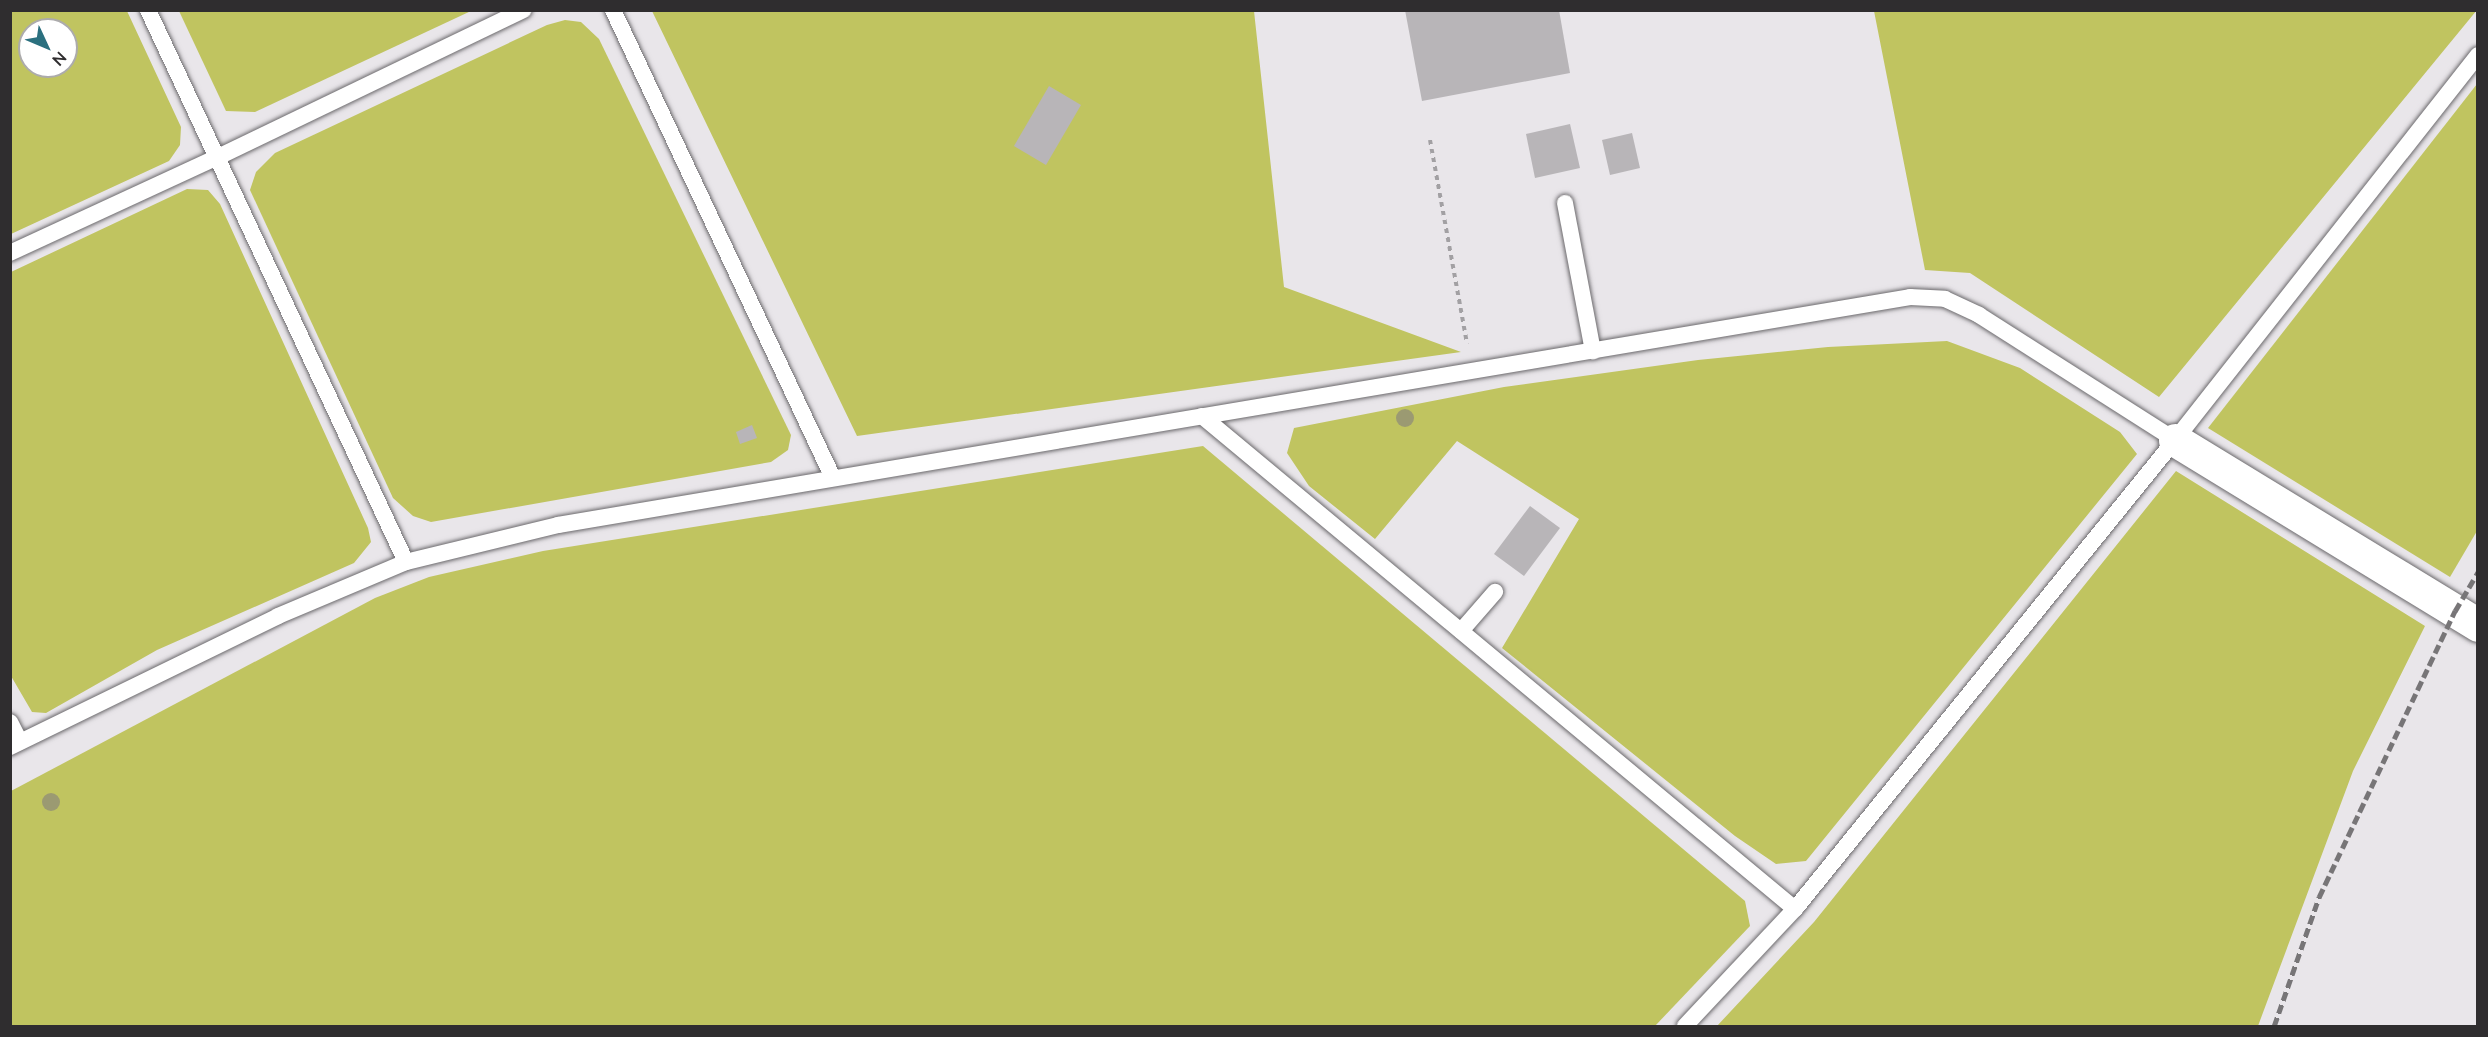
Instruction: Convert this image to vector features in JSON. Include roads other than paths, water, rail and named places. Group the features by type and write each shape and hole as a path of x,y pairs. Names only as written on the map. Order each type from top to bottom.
{"street":[{"path":"2175,440 2478,625"}],"lane":[{"path":"148,10 406,562"},
{"path":"10,253 218,158 523,10"},
{"path":"613,10 833,478"},
{"path":"1685,1026 1795,909 2175,440 2478,55"},
{"path":"1565,203 1593,351"},
{"path":"10,723 16,745 278,616 406,562 558,525 1910,297 1946,299 1979,315 2175,440"},
{"path":"1202,416 1795,909"},
{"path":"1461,631 1495,592"}],"railway":[{"path":"2274,1026 2319,897 2455,611 2478,572"}]}
